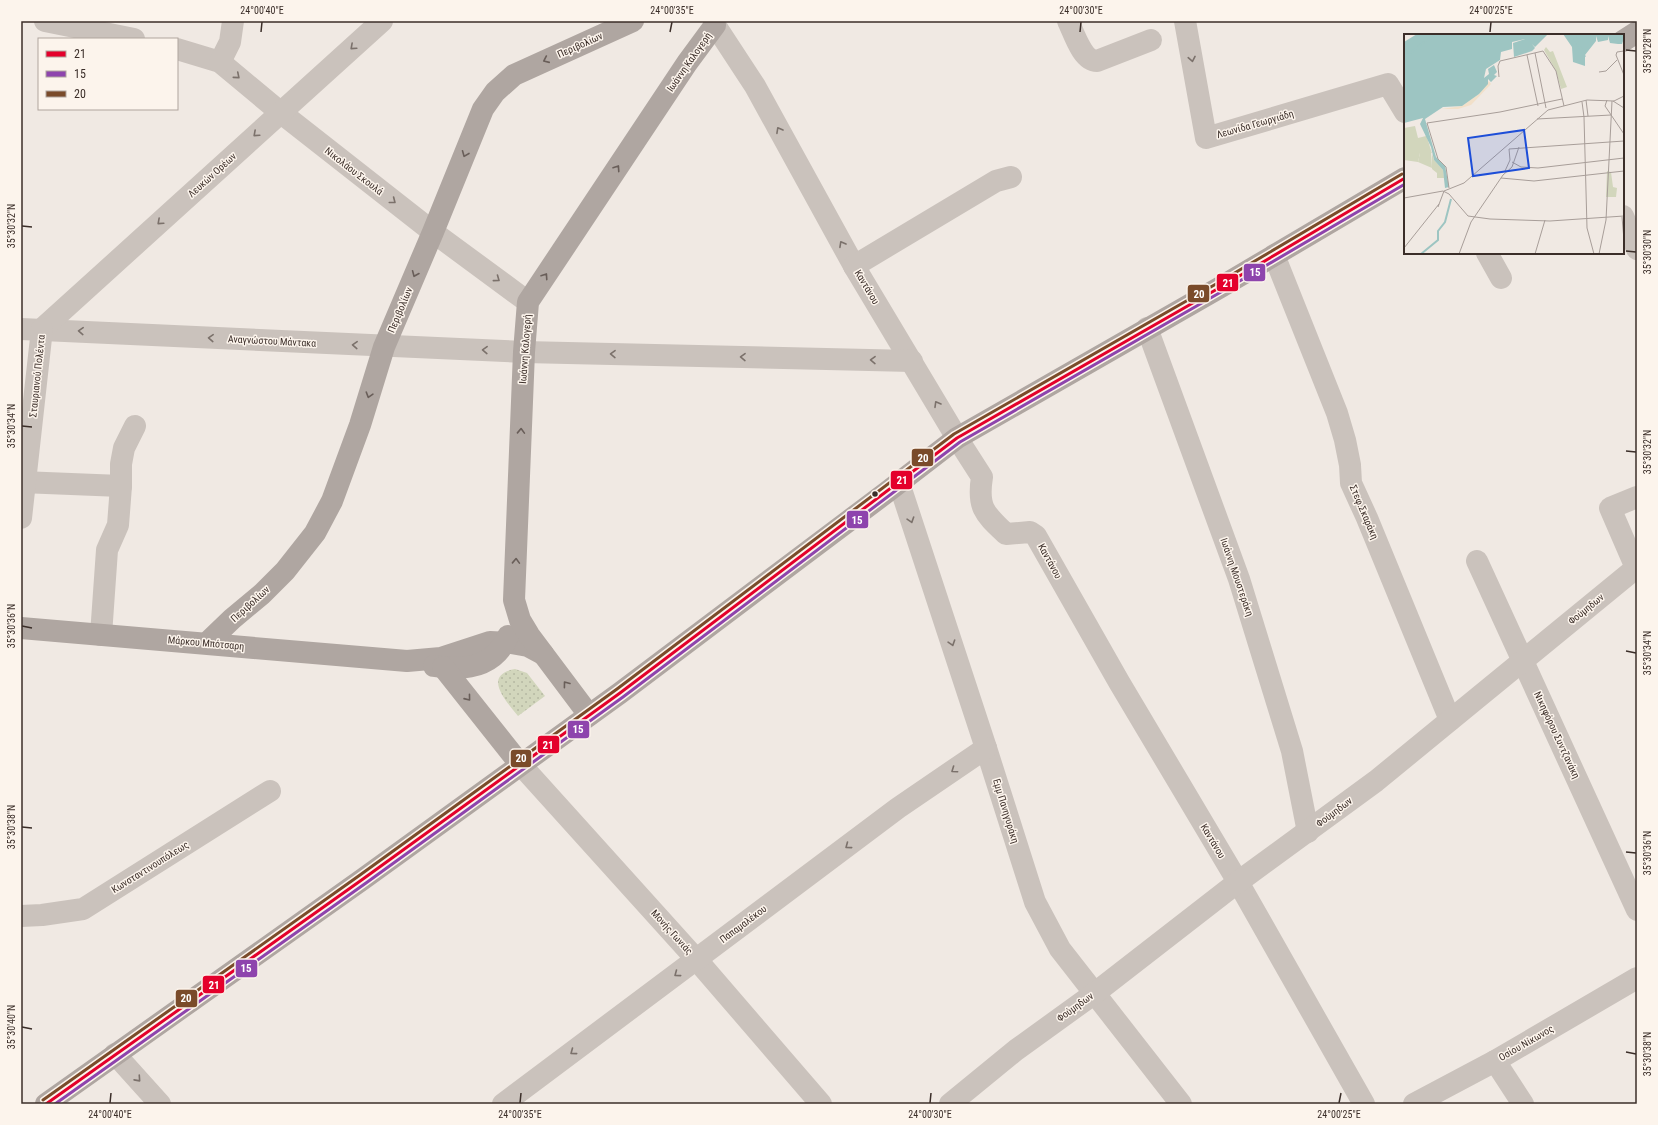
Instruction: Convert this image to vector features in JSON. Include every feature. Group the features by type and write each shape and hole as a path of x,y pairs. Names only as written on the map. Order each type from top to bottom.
{"main road":[{"name":"Περιβολίων","path":"207,643 285,571 315,533 332,501 346,464 384,346 433,232 483,109 495,92 514,75 633,21"},
{"name":"Ιωάννη Καλογερή","path":"589,715 529,635 520,620 514,600 524,352 528,302 714,23"},
{"path":"1624,40 1637,32"},
{"path":"46,1104 363,879 589,715 957,438 1404,179"},
{"name":"Μάρκου Μπότσαρη","path":"391,659 443,667 462,668 480,664 491,657 504,643 512,627 514,600"},
{"name":"Μάρκου Μπότσαρη","path":"21,628 424,661 457,654 472,647"},
{"name":"Ιωάννη Καλογερή","path":"472,647 490,642 504,643 528,646 543,654"},
{"path":"443,667 520,764"}],"street":[{"path":"45,21 129,38"},
{"path":"220,62 230,42 233,21"},
{"name":"Λευκών Ορέων","path":"42,329 382,21"},
{"path":"1068,21 1084,54 1093,61 1097,61 1151,40"},
{"name":"Λεωνίδα Γεωργιάδη","path":"1185,21 1206,138 1388,84 1404,110"},
{"name":"Καντάνου","path":"714,23 755,86 854,266 982,477 979,493 987,516 1006,534 1030,532 1036,536 1119,682 1238,882 1364,1104"},
{"name":"Νικολάου Σκουλά","path":"178,49 220,62 280,112 433,232 528,302"},
{"path":"854,266 996,181 1011,177"},
{"path":"1624,218 1637,249"},
{"path":"1488,254 1501,278"},
{"name":"Στεφ.Σκαράκη","path":"1274,255 1337,413 1345,440 1350,465 1351,483 1450,720"},
{"name":"Ιωάννη Μουστεράκη","path":"1147,328 1239,579 1292,751 1308,832"},
{"name":"Αναγνώστου Μάντακα","path":"21,329 524,352 912,361"},
{"name":"Σταυριανού Πολέντα","path":"21,518 23,482 42,329"},
{"path":"101,635 107,550 118,525 121,464 124,448 135,426"},
{"path":"23,482 121,486"},
{"name":"Εμμ Πανηγυράκη","path":"899,483 1035,902 1060,949 1181,1104"},
{"name":"Φούμηδων","path":"950,1104 1016,1050 1095,993 1238,882 1376,781 1636,568 1610,508 1637,497"},
{"name":"Νικηφόρου Συντζανάκη","path":"1477,561 1637,910"},
{"name":"Παπαμαλέκου","path":"503,1104 898,808 986,748"},
{"name":"Μονής Γωνιάς","path":"520,764 696,959 821,1104"},
{"name":"Κωνσταντινουπόλεως","path":"21,916 42,915 83,909 270,791"},
{"name":"Οσίου Νίκωνος","path":"1414,1104 1495,1061 1637,978"},
{"path":"116,1054 160,1104"},
{"path":"1495,1061 1523,1104"}],"green space":[{"path":"515,669 527,673 545,696 518,716 503,697 498,683 500,677 505,672"}],"transit line":[{"name":"20","path":"43,1100 360,875 617,689 954,434 1216,284 1402,174"},
{"name":"21","path":"46,1104 363,879 620,693 957,438 1219,288 1404,179"},
{"name":"15","path":"55,1104 366,883 623,697 960,442 1404,185"}]}
